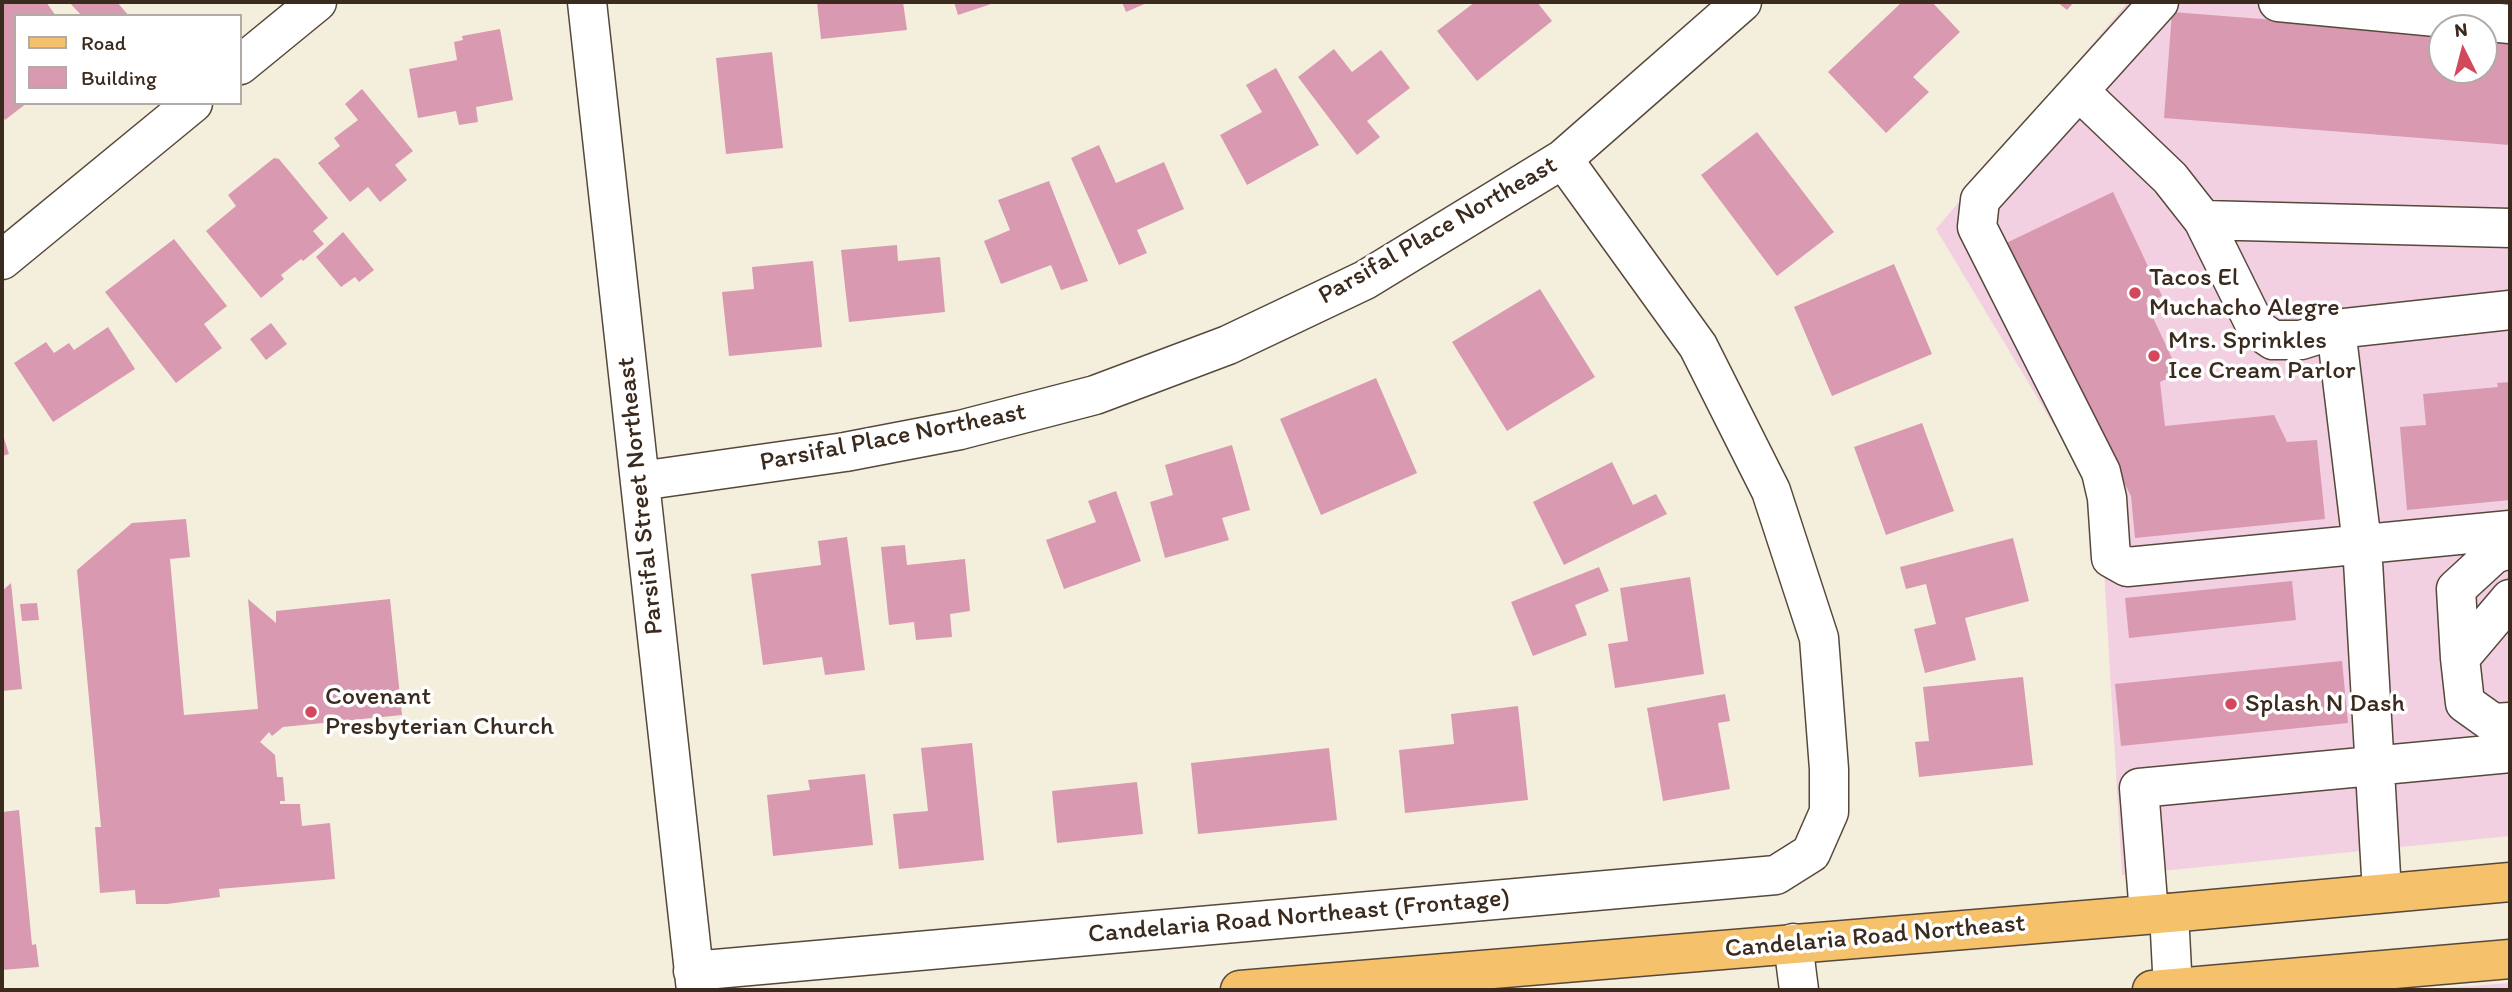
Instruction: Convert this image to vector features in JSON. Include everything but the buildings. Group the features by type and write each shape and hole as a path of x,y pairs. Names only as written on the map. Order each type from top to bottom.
{"main road":[{"name":"Candelaria Road Northeast","path":"1240,990 2159,914 2510,881"},
{"path":"2166,990 2329,983 2510,959"}],"street":[{"path":"242,63 317,2"},
{"name":"Parsifal Street Northeast","path":"587,2 695,981"},
{"name":"Parsifal Place Northeast","path":"640,481 858,450 960,430 1095,394 1228,345 1365,280 1563,159 1742,2"},
{"path":"2159,2 1980,200 1977,227 2101,472 2107,498 2112,558 2127,567 2510,530"},
{"path":"2278,2 2510,24"},
{"path":"2078,91 2170,178 2203,220 2257,329 2273,340 2301,340 2336,330 2510,310"},
{"path":"2,260 191,105"},
{"name":"Candelaria Road Northeast (Frontage)","path":"695,981 1776,875 1811,853 1829,811 1829,769 1819,638 1771,491 1698,346 1563,159"},
{"path":"2203,220 2510,228"},
{"path":"2336,330 2362,544 2382,893"},
{"path":"2510,549 2494,554 2456,589 2465,703 2493,723 2510,722"},
{"path":"2460,658 2510,599"},
{"path":"2166,990 2159,914 2139,788 2510,753"},
{"path":"1793,943 1799,990"}],"shaded area":[{"path":"2128,2 2510,2 2510,836 2122,875 2100,502 1936,229"},
{"path":"2510,983 2510,990 2416,990"}],"place":[{"name":"Tacos El Muchacho Alegre","path":"2135,293"},
{"name":"Mrs. Sprinkles Ice Cream Parlor","path":"2154,356"},
{"name":"Splash N Dash","path":"2231,704"},
{"name":"Covenant Presbyterian Church","path":"311,712"}]}
